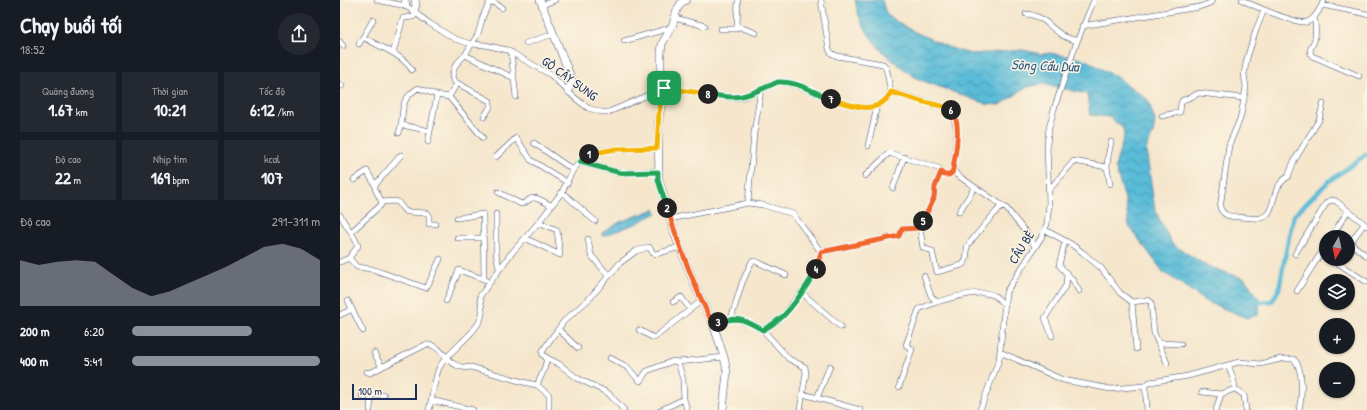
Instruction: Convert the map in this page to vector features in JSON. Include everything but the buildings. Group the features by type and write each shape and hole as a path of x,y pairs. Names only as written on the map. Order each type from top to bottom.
{"street":[{"name":"GÒ CÂY SUNG","path":"377,0 405,3 429,23 449,36 471,44 501,48 511,52 551,75 574,98 588,108 601,112 609,112 664,88"},
{"path":"392,53 403,18 413,17 416,5 415,0"},
{"path":"555,0 541,2 572,80 568,91"},
{"path":"686,0 681,3 662,44 661,73 664,88 659,112 657,148 658,180 680,247 701,301 713,324 724,357 727,372 722,410"},
{"path":"737,26 738,0"},
{"path":"664,88 733,98 744,97 778,82 783,82 802,87 850,105 866,108 876,106 885,101 891,92 887,68 883,64 836,56 829,50 821,0"},
{"path":"1026,14 1032,14 1039,17 1064,37 1076,43 1094,0"},
{"path":"1082,26 1198,7 1210,3 1212,0"},
{"path":"1242,0 1264,10 1302,22 1309,21 1314,18 1323,2 1367,14"},
{"path":"484,117 490,107 490,101 457,83 453,80 452,76 459,61 465,55 478,34 483,16 489,3 493,2 502,8"},
{"path":"1264,10 1247,58 1244,74 1246,87 1240,119 1228,151 1220,208 1224,214 1229,216 1260,218 1266,216 1270,212 1275,191 1282,180 1288,177 1294,161 1319,120 1323,104"},
{"path":"675,18 705,26"},
{"path":"1314,18 1316,26 1315,39 1310,48 1312,56 1359,76"},
{"path":"359,44 373,20"},
{"path":"721,29 736,28 737,26 756,33"},
{"path":"624,41 670,28"},
{"path":"526,43 554,34"},
{"path":"363,37 392,53 408,64 412,70"},
{"name":"CẦU BÈ","path":"980,410 998,367 1004,304 1008,288 1045,230 1049,213 1048,135 1054,109 1076,43"},
{"path":"511,52 516,97"},
{"path":"465,55 514,78"},
{"path":"449,96 457,83"},
{"path":"399,133 402,125 402,109 406,99 411,92 418,88 437,95 449,96 483,138"},
{"path":"748,203 754,133 761,90"},
{"path":"865,176 889,154 904,157 938,168 944,175 949,175 952,173 958,135 953,113 948,108 891,92"},
{"path":"1162,116 1180,112 1181,103 1183,100 1199,93 1243,98"},
{"path":"428,142 437,95"},
{"path":"868,146 876,113 876,106"},
{"path":"402,125 430,131"},
{"path":"496,157 516,138 531,160 568,183"},
{"path":"1110,184 1107,167 1111,142"},
{"path":"534,143 573,170"},
{"path":"429,410 440,368 480,320 482,314 480,296 499,268 539,222 562,192 568,183 573,170 585,156 600,151 616,149 657,148"},
{"path":"375,185 401,155"},
{"path":"893,188 904,157"},
{"path":"1049,190 1074,161 1107,167"},
{"path":"580,162 621,173 658,172"},
{"path":"953,169 957,175 974,188 1011,212 1035,247"},
{"path":"354,180 367,172 375,185 375,189 382,202"},
{"path":"941,172 935,187 934,198 920,228 923,248 932,252 937,272 962,265 965,262 967,258 967,247 1002,205"},
{"path":"959,212 974,188"},
{"path":"498,192 521,204 526,203 534,197 551,206"},
{"path":"562,192 595,221"},
{"path":"1295,254 1327,202 1332,200 1336,201 1366,225 1355,237"},
{"path":"382,202 396,201 407,212 427,213 429,215 429,224 435,224"},
{"path":"351,232 381,205 382,202"},
{"path":"670,219 748,203 770,207 793,214 821,252"},
{"path":"1336,230 1348,211"},
{"path":"457,218 483,214 484,279"},
{"path":"496,214 496,253 499,268"},
{"path":"340,215 358,246 349,258 340,262"},
{"path":"525,238 560,255 557,230 539,222"},
{"path":"821,252 899,236 902,229 920,228"},
{"path":"1045,230 1065,240 1082,252 1101,268 1120,293 1132,302 1148,300 1151,302 1154,333 1167,363"},
{"path":"457,238 483,238"},
{"path":"588,239 591,255 609,276"},
{"path":"1065,240 1059,265 1072,279 1078,291"},
{"path":"624,410 608,393 578,378 559,364 547,358 543,355 543,351 564,321 590,299 620,263 636,250 649,247 653,253 656,254 680,247"},
{"path":"1355,248 1367,256"},
{"path":"763,330 781,318 801,292 816,270 821,252"},
{"path":"1297,291 1319,256"},
{"path":"349,258 357,267 372,269 426,288 440,259"},
{"path":"731,318 742,283 752,261 786,275"},
{"path":"1343,266 1367,282"},
{"path":"446,301 459,270 490,281"},
{"path":"1052,336 1045,318 1066,285 1067,274"},
{"path":"924,276 931,296 937,302"},
{"path":"801,292 841,327"},
{"path":"899,387 912,349 906,345 919,309 954,297 981,293 995,296 1004,304"},
{"path":"673,302 681,297 690,310"},
{"path":"640,330 654,338 701,301"},
{"path":"348,302 363,331"},
{"path":"1132,302 1136,349"},
{"path":"340,315 352,309"},
{"path":"713,324 731,318 745,321 763,330 789,359 806,368 800,410"},
{"path":"558,328 578,348"},
{"path":"1158,343 1181,344"},
{"path":"368,372 370,374 425,345 431,344 436,346 451,363 462,368 471,366 537,385 549,395 550,410"},
{"path":"1000,352 1062,380 1111,389 1144,386 1150,382 1182,378 1239,362 1255,364 1281,359 1294,359 1298,366 1302,388 1302,397 1299,410"},
{"path":"374,353 382,367"},
{"path":"610,358 627,368 640,381 647,371 673,360 678,362 724,357"},
{"path":"537,385 544,370 547,358"},
{"path":"678,362 687,410"},
{"path":"1228,365 1234,381 1235,389 1244,395 1246,410"},
{"path":"817,398 830,366"},
{"path":"1144,386 1147,410"},
{"path":"1202,392 1221,394 1235,389"},
{"path":"803,394 860,410"},
{"path":"1216,410 1221,394"},
{"path":"370,410 371,395"},
{"path":"362,396 384,395"},
{"path":"660,410 684,399"},
{"path":"431,400 473,410"}],"water":[{"name":"Sông Cầu Dứa","path":"855,0 882,0 885,11 889,17 915,32 950,48 971,54 1023,50 1042,54 1051,53 1086,60 1118,78 1148,100 1155,121 1153,134 1146,149 1155,210 1172,244 1207,266 1245,279 1260,300 1258,315 1247,318 1205,301 1164,273 1129,226 1125,199 1115,167 1124,135 1123,128 1109,117 1090,115 1087,94 1044,84 1027,87 1000,105 986,104 918,79 886,55 870,36 858,13"},
{"path":"655,209 657,213 633,225 603,236 602,233 620,222"}],"waterway":[{"path":"1255,303 1272,301 1279,289 1294,215 1328,182 1367,154"}],"route":[{"path":"778,82 783,82 802,87 850,105 866,108 872,108 885,101 891,92 930,104 942,106 948,108 953,113 958,135 952,173 949,175 944,175 941,172 935,187 934,198 920,228 902,229 899,236 821,252 816,270 807,285 786,313 771,326 763,330 745,321 734,318 713,324 701,301 675,236 658,180 658,172 621,173 580,162 585,156 600,151 657,148 659,112 664,88 733,98 744,97 778,82"}]}
